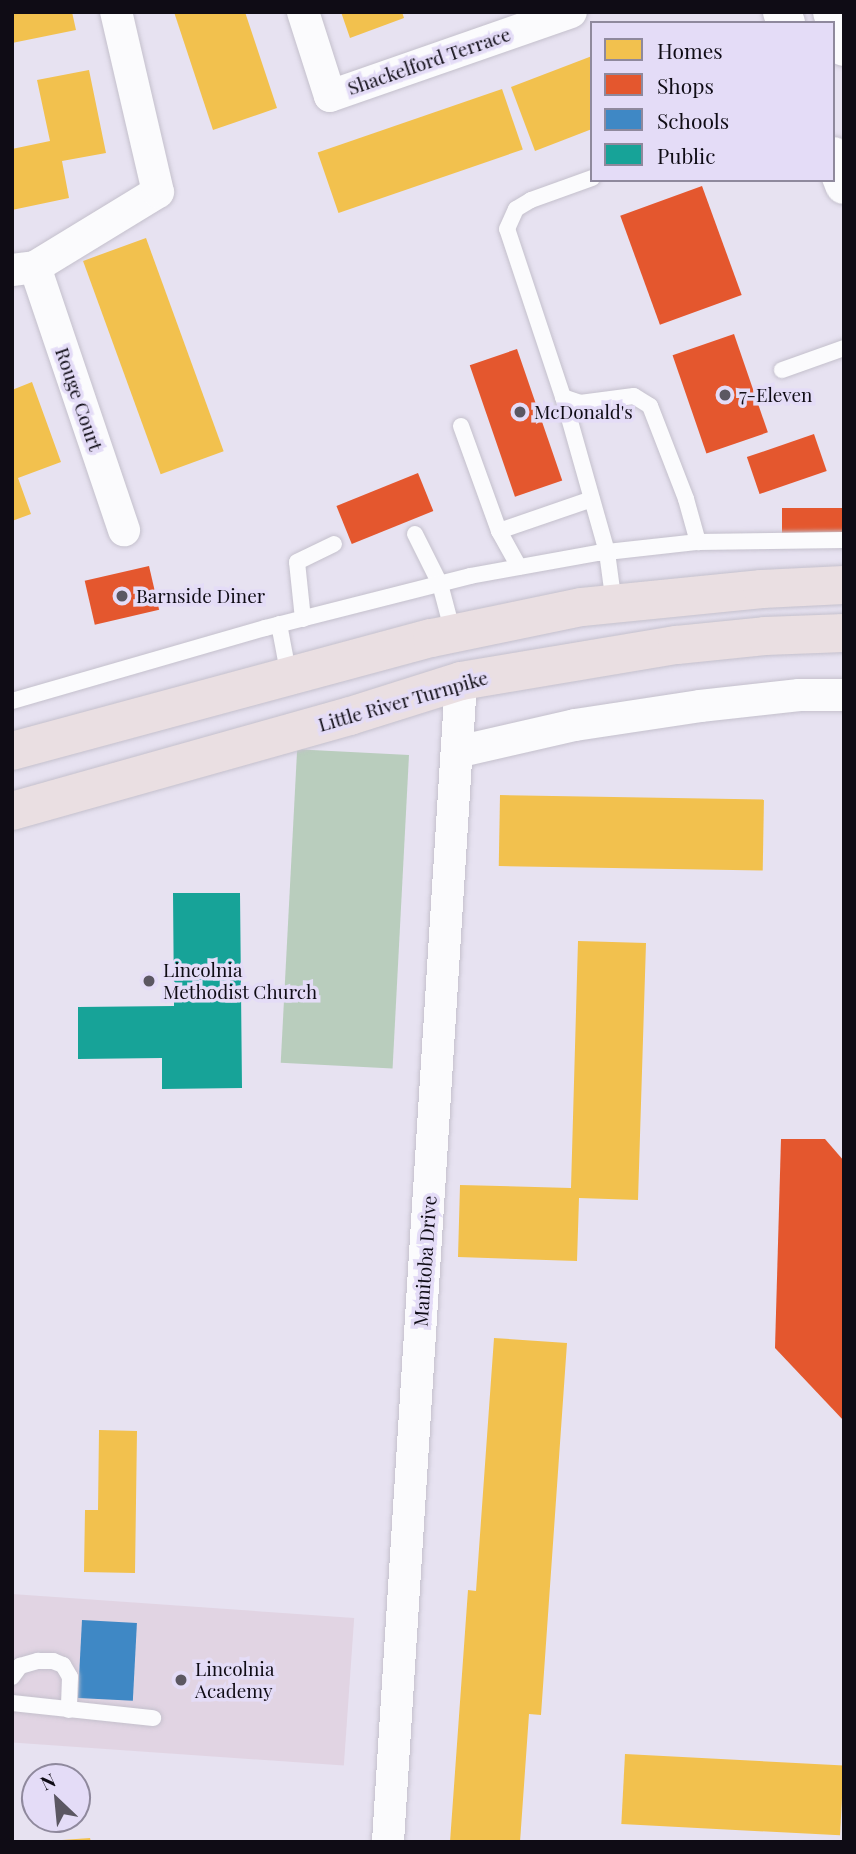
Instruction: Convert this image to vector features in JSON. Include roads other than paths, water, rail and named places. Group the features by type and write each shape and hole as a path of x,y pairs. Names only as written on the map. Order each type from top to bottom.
{"main road":[{"path":"832,12 844,47"},
{"path":"835,161 844,185"},
{"path":"12,751 453,633 614,604 762,589 844,585"},
{"name":"Little River Turnpike","path":"12,811 350,716 461,681 677,645 765,636 844,634"}],"street":[{"path":"24,269 158,192 116,12"},
{"name":"Shackelford Terrace","path":"303,12 330,96 571,12"},
{"name":"Rouge Court","path":"24,269 124,530"},
{"name":"Manitoba Drive","path":"388,1842 461,681"},
{"path":"457,751 575,725 700,706 799,695 844,695"}],"lane":[{"path":"590,179 531,200 516,209 507,229 563,397 607,552 614,604"},
{"path":"782,370 844,348"},
{"path":"563,397 580,403 634,396 650,406 686,499 698,542"},
{"path":"461,426 499,531 519,567"},
{"path":"499,531 592,499"},
{"path":"415,534 440,584 453,633"},
{"path":"12,701 279,624 519,567 607,552 698,542 844,540"},
{"path":"303,619 297,562 334,544"},
{"path":"279,624 289,677"},
{"path":"12,1677 20,1666 38,1661 53,1661 63,1665 70,1677 69,1710"},
{"path":"12,1703 153,1718"}],"place":[{"name":"7-Eleven","path":"725,395"},
{"name":"McDonald's","path":"520,412"},
{"name":"Barnside Diner","path":"122,596"},
{"name":"Lincolnia Methodist Church","path":"149,981"},
{"name":"Lincolnia Academy","path":"181,1680"}]}
